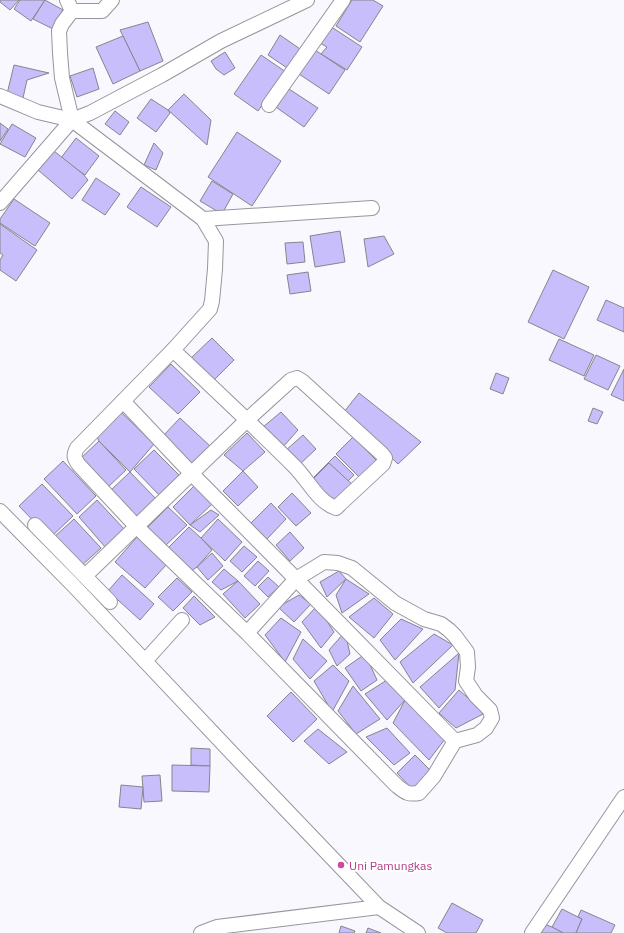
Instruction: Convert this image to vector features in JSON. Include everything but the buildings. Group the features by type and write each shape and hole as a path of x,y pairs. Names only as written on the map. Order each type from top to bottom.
{"street":[{"path":"72,120 62,78 59,31 70,6 102,11 112,0"},
{"path":"0,203 72,120 90,113 162,75 221,41 307,0"},
{"path":"269,105 343,0"},
{"path":"0,96 38,112 72,120 203,219 216,241 215,269 210,309 174,350 77,448 74,458 79,465 136,526 247,633 396,785 406,792 411,794 419,793 434,776 455,741 477,735 486,728 492,718 490,710 476,696 466,681 468,668 467,652 455,636 441,624 424,619 396,603 352,568 338,563 324,562 296,578 247,633"},
{"path":"203,219 372,208"},
{"path":"85,576 191,473 247,420 287,382 291,380 297,378 302,381 337,412 382,454 385,458 383,464 336,508 331,506 321,499 296,468 247,420 174,350"},
{"path":"123,401 191,473 455,741"},
{"path":"0,511 74,586 378,907 418,933"},
{"path":"35,525 110,602"},
{"path":"145,661 182,620"},
{"path":"532,933 624,797"},
{"path":"201,933 217,928 378,907"}],"place":[{"name":"Uni Pamungkas","path":"341,865"}]}
